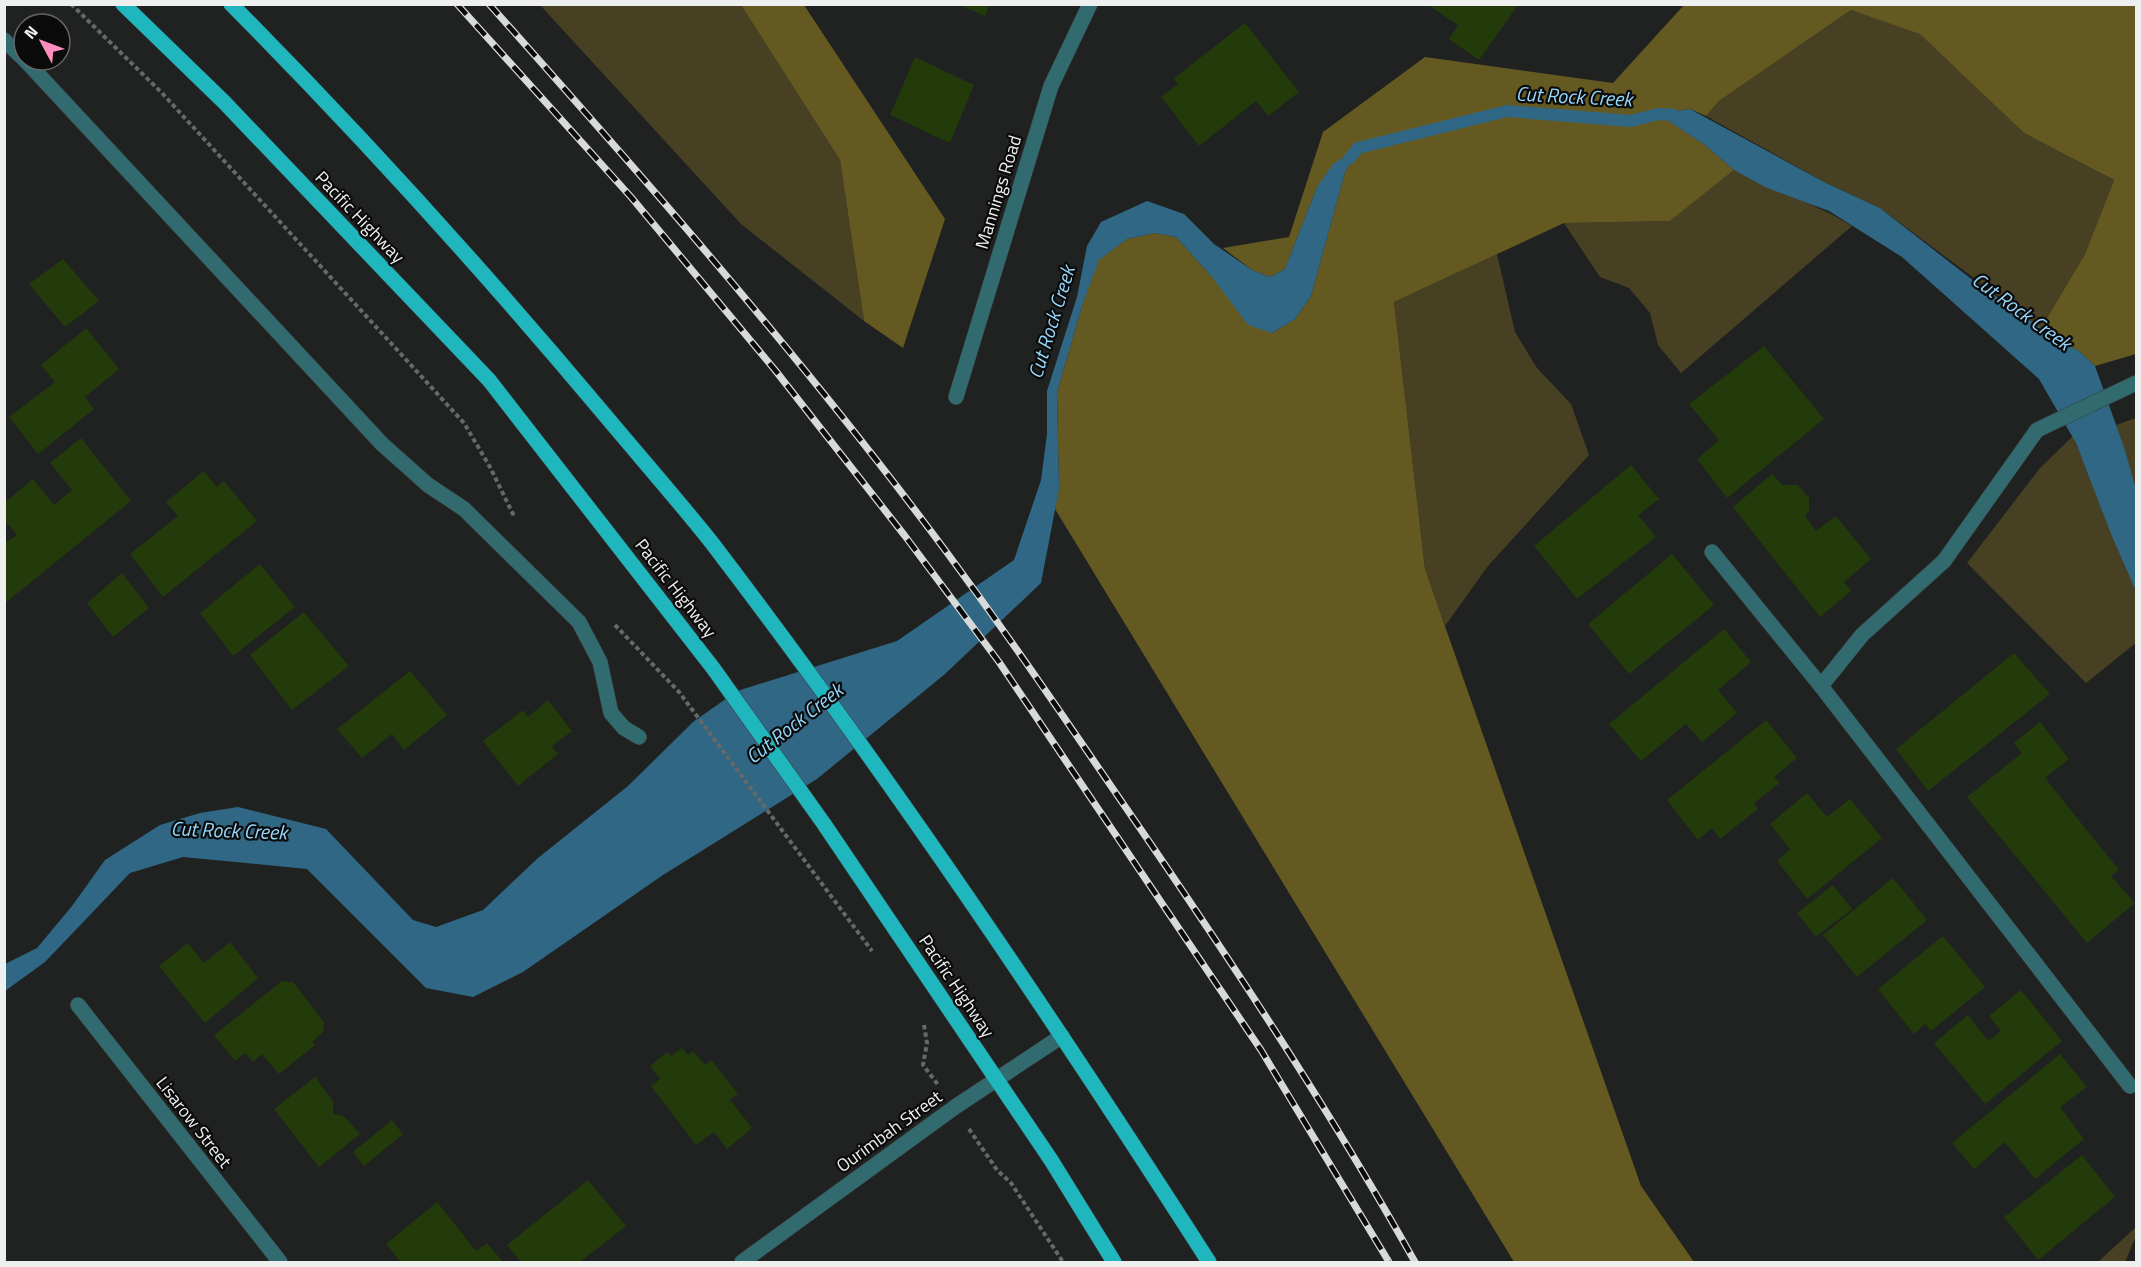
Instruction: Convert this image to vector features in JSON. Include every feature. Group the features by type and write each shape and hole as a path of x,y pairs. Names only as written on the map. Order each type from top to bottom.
{"main road":[{"name":"Pacific Highway","path":"123,4 224,102 489,380 713,668 824,824 1051,1160 1114,1263"},
{"path":"231,4 316,90 492,282 709,540 886,781 1062,1036 1209,1263"}],"street":[{"name":"Mannings Road","path":"956,397 1051,86 1090,4"},
{"path":"35,72 382,444 428,485 464,509 579,622 600,662 611,713 624,728 639,737"},
{"path":"1821,686 1862,635 1944,561 2037,430 2130,385"},
{"path":"1712,552 1821,686 2130,1086"},
{"name":"Lisarow Street","path":"78,1005 280,1263"},
{"name":"Ourimbah Street","path":"742,1263 955,1107 1062,1036"}],"path":[{"path":"71,4 162,93 464,423 490,467 516,520"},
{"path":"608,618 679,692 791,846 879,959"},
{"path":"923,1016 927,1043 923,1065"},
{"path":"984,1152 997,1170 1011,1183 1063,1263"}],"shaded area":[{"path":"540,5 741,5 840,160 864,321 741,224"},
{"path":"741,5 804,5 945,219 903,348 864,321 840,160"},
{"path":"1684,5 2136,5 2136,354 2095,366 2080,352 2041,328 2085,254 2114,180 2024,133 1920,34 1851,10 1719,101 1706,116 1690,109 1659,114 1705,145 1734,170 1670,221 1564,223 1394,302 1425,569 1641,1186 1694,1262 1514,1262 1055,509 1059,488 1057,392 1098,260 1127,239 1155,233 1176,237 1212,277 1272,333 1295,319 1311,296 1345,172 1357,149 1317,187 1285,269 1270,277 1252,270 1223,248 1289,237 1323,132 1425,57 1613,83"},
{"path":"1851,10 1920,33 2024,133 2114,180 2085,254 2041,328 1880,208 1826,183 1706,116 1719,101"},
{"path":"1734,170 1823,210 1852,226 1681,373 1658,345 1650,313 1629,288 1600,277 1564,223 1670,221"},
{"path":"1497,254 1515,332 1537,368 1571,404 1589,455 1488,566 1445,626 1425,569 1394,302"},
{"path":"2136,418 2136,493 2116,425"},
{"path":"2073,436 2136,591 2136,643 2086,683 1967,563 2040,468"},
{"path":"2136,1227 2136,1236 2125,1262 2098,1262"}],"water":[{"path":"1690,109 1826,183 1880,208 1970,278 2041,328 2080,352 2095,366 2125,450 2136,490 2136,591 2076,443 2039,379 1902,257 1829,211 1765,187 1734,170 1705,145 1658,114"},
{"path":"1358,148 1345,172 1311,296 1295,319 1272,333 1248,325 1212,277 1176,237 1155,233 1127,239 1099,260 1083,303 1057,392 1059,489 1041,583 945,674 817,779 663,875 523,972 473,997 426,988 307,869 183,857 130,873 45,962 5,991 5,964 37,948 72,906 105,860 160,825 200,813 238,807 326,829 413,920 436,927 483,910 538,858 628,786 693,722 737,691 897,641 1014,560 1041,480 1047,434 1047,391 1077,297 1087,246 1101,222 1147,201 1184,214 1214,244 1252,270 1270,277 1285,269 1317,187 1333,164"}],"building":[{"path":"958,4 990,4 985,16"},
{"path":"1428,5 1518,5 1479,60 1449,39 1458,25"},
{"path":"1245,23 1299,92 1268,116 1256,101 1199,146 1161,97 1178,84 1174,78"},
{"path":"915,57 974,85 950,143 890,115"},
{"path":"63,259 99,301 65,327 29,284"},
{"path":"86,328 119,369 85,397 94,409 38,454 9,417 55,382 41,365"},
{"path":"1764,346 1824,419 1727,498 1697,459 1719,440 1689,404"},
{"path":"81,438 131,501 4,604 4,544 17,535 4,519 4,503 33,479 54,505 72,490 50,463"},
{"path":"1631,465 1659,499 1638,515 1656,537 1577,599 1534,546"},
{"path":"204,471 217,487 224,481 257,521 163,597 130,554 178,516 166,502"},
{"path":"1772,474 1782,485 1798,485 1809,498 1809,511 1805,516 1816,531 1836,516 1871,559 1844,582 1851,591 1820,617 1733,507"},
{"path":"1672,554 1714,605 1629,674 1588,624"},
{"path":"260,564 295,607 233,656 200,613"},
{"path":"122,573 149,608 113,637 87,603"},
{"path":"304,612 349,666 292,710 250,655"},
{"path":"1724,629 1751,662 1718,690 1737,713 1702,742 1686,724 1641,761 1609,724"},
{"path":"2014,653 2050,694 1928,791 1896,749"},
{"path":"410,671 447,715 404,750 392,734 362,758 337,729"},
{"path":"548,700 572,731 552,746 558,754 518,786 483,741 523,710 528,717"},
{"path":"1766,720 1797,758 1774,777 1780,783 1754,803 1758,809 1720,839 1712,828 1698,840 1667,800"},
{"path":"2040,722 2069,759 2045,778 2119,870 2111,876 2135,903 2087,943 1967,797 2022,753 2014,743"},
{"path":"1807,793 1827,817 1850,799 1882,838 1807,899 1777,861 1790,849 1770,824"},
{"path":"1893,878 1927,920 1857,977 1823,935"},
{"path":"1833,885 1852,909 1816,937 1797,913"},
{"path":"1943,936 1985,987 1931,1031 1925,1024 1914,1034 1878,989"},
{"path":"230,942 258,978 205,1023 159,966 188,943 204,963"},
{"path":"282,981 293,982 324,1022 323,1032 312,1042 315,1045 279,1074 262,1054 253,1062 245,1053 235,1061 214,1035"},
{"path":"2021,990 2062,1041 1985,1104 1934,1043 1968,1015 1988,1041 2001,1031 1989,1016"},
{"path":"682,1048 688,1055 693,1051 705,1065 711,1060 738,1094 730,1100 752,1128 727,1149 714,1132 696,1145 651,1086 660,1079 650,1066 667,1052 671,1056"},
{"path":"2060,1054 2087,1087 2060,1107 2084,1139 2035,1179 2005,1142 1974,1169 1952,1143"},
{"path":"315,1077 333,1101 333,1114 344,1116 360,1134 319,1167 274,1109"},
{"path":"392,1120 403,1134 364,1166 353,1152"},
{"path":"2082,1155 2115,1197 2038,1260 2004,1217"},
{"path":"588,1180 626,1226 580,1262 521,1262 507,1245"},
{"path":"437,1202 476,1251 487,1243 503,1262 401,1262 386,1244"}],"waterway":[{"name":"Cut Rock Creek","path":"1349,159 1358,148 1507,111 1631,121 1658,114 1674,115"}],"railway":[{"path":"457,4 631,197 775,370 905,536 999,662 1261,1050 1389,1262"},
{"path":"489,4 657,194 766,323 953,561 1064,718 1251,994 1319,1100 1415,1262"}]}
